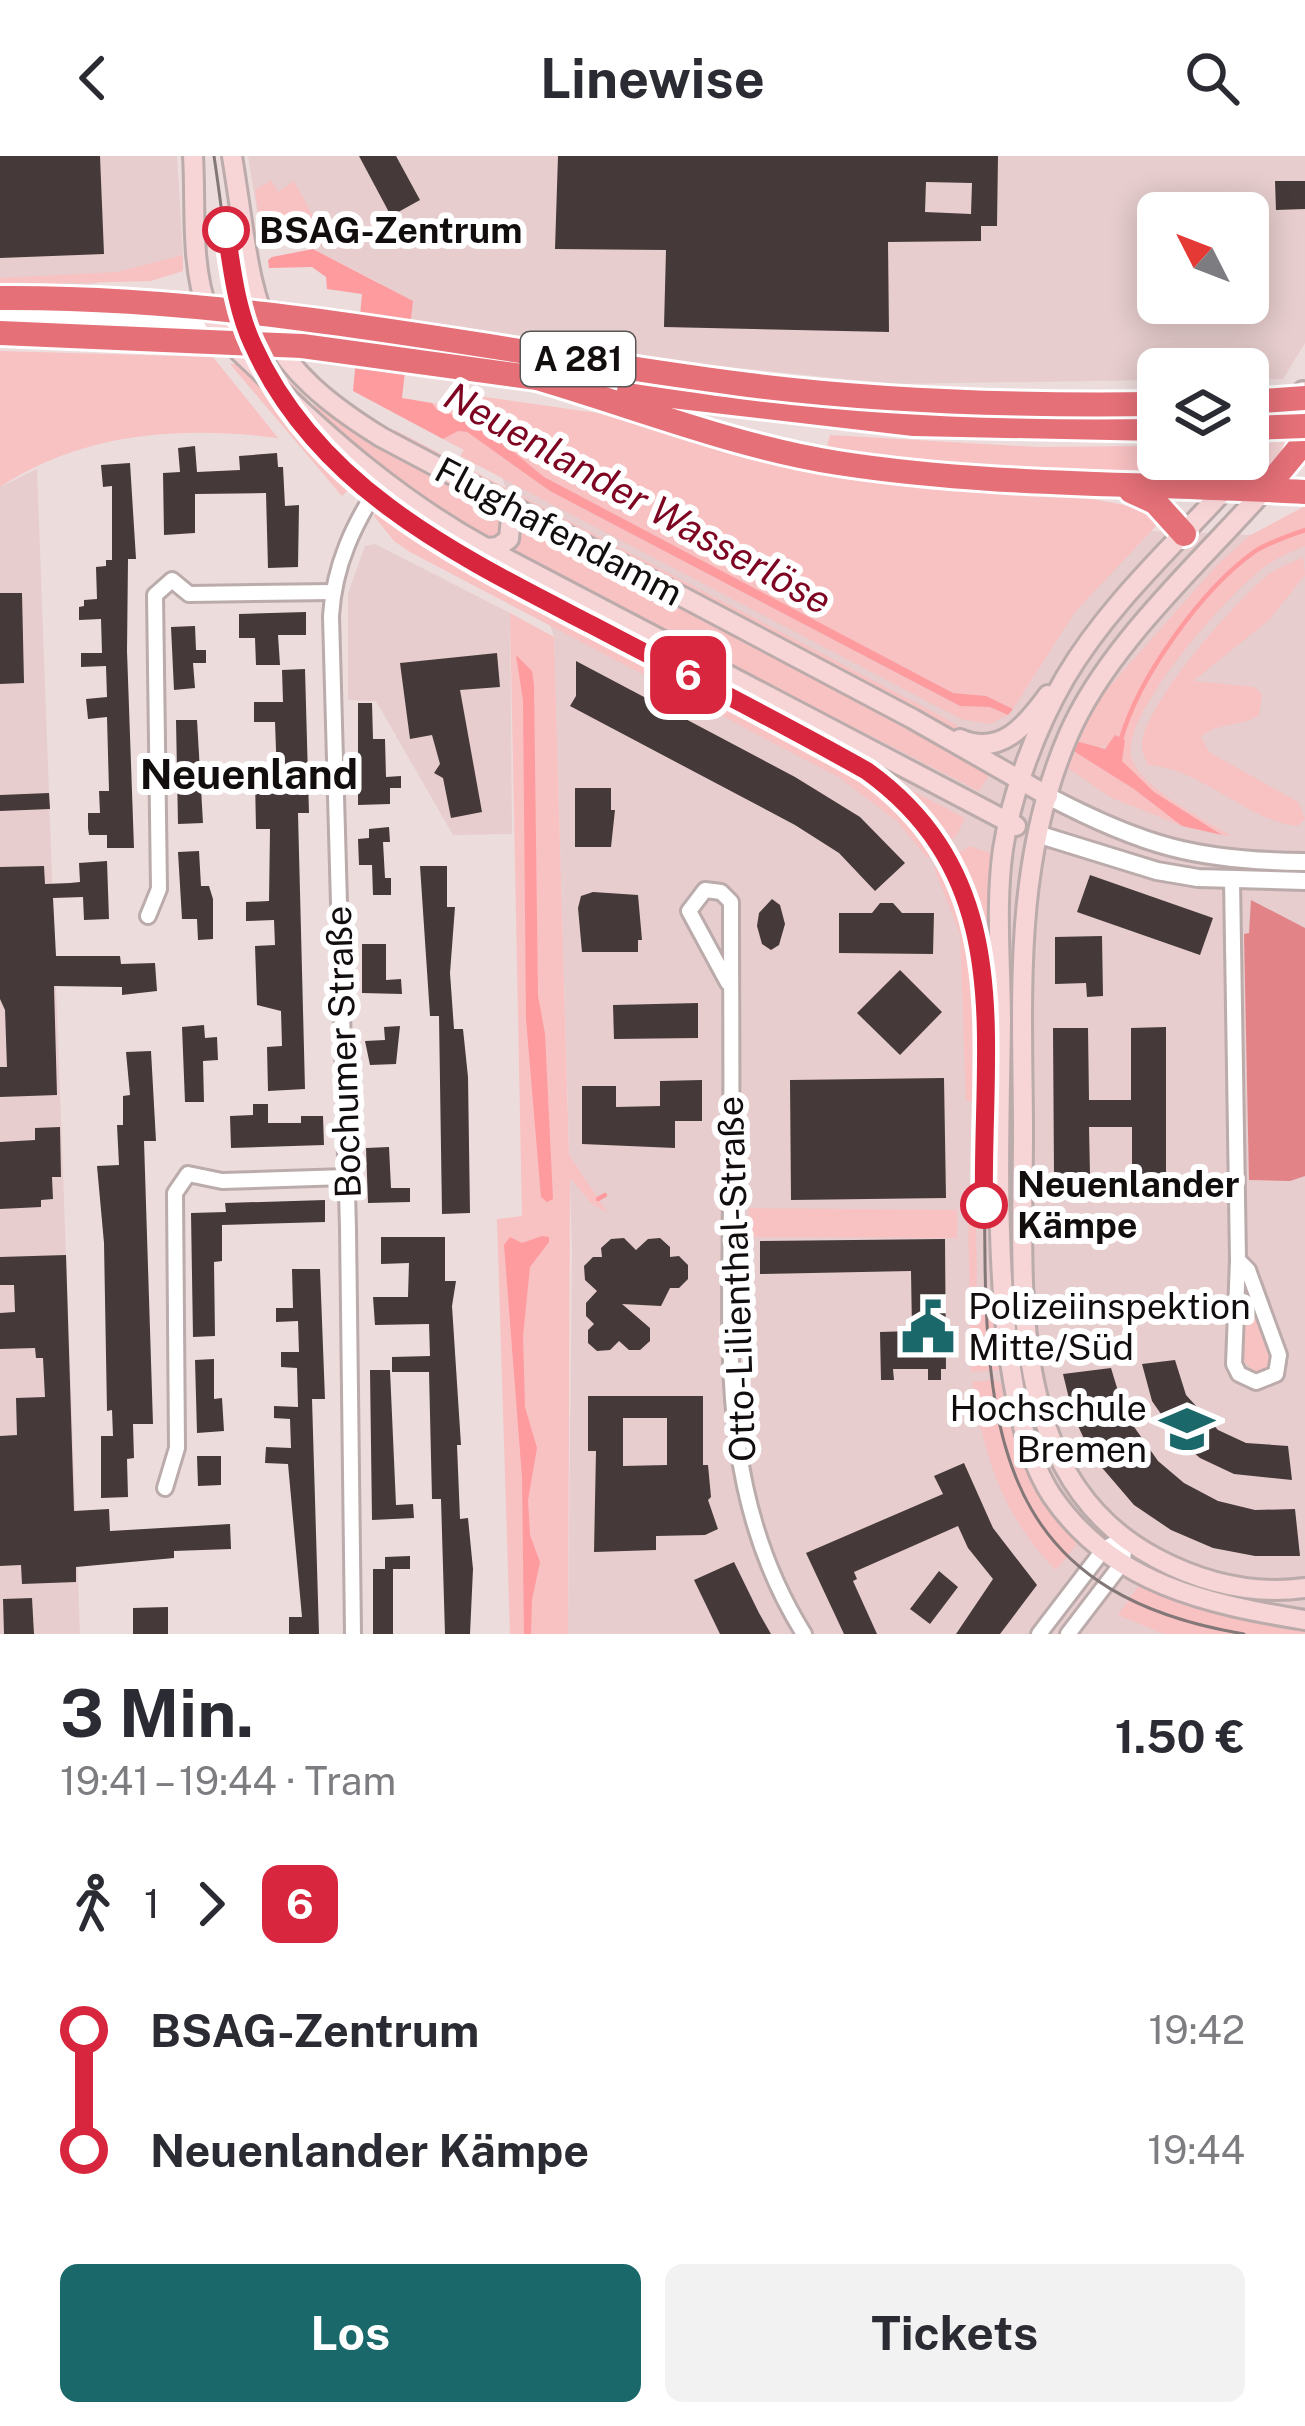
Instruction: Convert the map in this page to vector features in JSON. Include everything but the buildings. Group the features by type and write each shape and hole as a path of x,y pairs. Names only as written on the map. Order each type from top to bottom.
{"highway":[{"name":"A 281","path":"0,298 111,298 228,307 748,385 848,395 999,404 1137,404"},
{"name":"A 281","path":"0,334 302,346 836,417 990,427 1137,429"},
{"path":"537,378 750,442 838,463 1123,488 1305,492"},
{"path":"1269,405 1301,410"},
{"path":"1269,421 1301,410"},
{"path":"1266,488 1305,441"},
{"path":"1123,488 1155,502 1184,534"}],"main road":[{"name":"Flughafendamm","path":"193,156 201,283 217,326 303,413 420,512 1037,834"},
{"name":"Flughafendamm","path":"232,156 251,275 267,329 288,364 322,400 381,437 1048,796"},
{"path":"1305,387 1301,410 1269,456 1266,488 1132,639 1088,696 1068,736 1037,834 1023,906 1022,970 1024,1275 1033,1387 1060,1464 1084,1497 1125,1538 1183,1573 1269,1590 1305,1588"},
{"path":"918,722 974,745 988,745 1021,730 1104,623 1220,491 1301,410"},
{"path":"486,548 498,548 509,539 512,507"},
{"path":"1065,679 1020,782 1002,869 1000,1070 1011,1373 1022,1428 1051,1494 1123,1562 1204,1602 1305,1620"}],"street":[{"path":"0,316 84,316 267,329"},
{"name":"Bochumer Straße","path":"353,1634 332,592 360,514 382,481"},
{"path":"148,916 160,889 155,595 172,580 189,594 332,592"},
{"name":"Flughafendamm","path":"1048,796 1106,827 1174,851 1305,862"},
{"name":"Flughafendamm","path":"1037,834 1157,872 1305,881"},
{"path":"1232,880 1238,1261 1234,1364 1239,1374 1256,1382 1276,1374 1280,1355 1248,1270 1238,1261"},
{"name":"Otto-Lilienthal-Straße","path":"728,983 688,911 705,890 721,892 731,902 734,1445 765,1557 803,1634"},
{"path":"165,1488 177,1448 175,1193 188,1174 222,1181 346,1178"},
{"path":"1039,1634 1104,1549 1125,1538"},
{"path":"1068,1634 1123,1562 1125,1538"}],"shaded area":[{"path":"0,156 177,156 183,255 0,314"},
{"path":"248,156 1305,156 1305,343 1283,379 1269,379 1269,348 1137,348 1137,380 892,384 698,364 396,318 380,283 294,239 263,247"},
{"path":"271,180 278,192 294,181 320,229 263,247 255,190"},
{"path":"313,249 413,301 402,398 432,403 437,410 476,421 544,477 953,693 986,696 1013,709 1008,715 990,707 960,706 550,491 467,432 443,439 353,391 362,294 327,289 326,277 312,267 269,268 272,257"},
{"path":"183,255 183,271 151,281 0,285 0,278 117,272"},
{"path":"0,351 213,357 278,438 205,433 134,437 65,454 0,487"},
{"path":"230,364 242,364 304,442 314,433 357,471 341,484 347,491 342,496"},
{"path":"277,369 312,404 419,467 970,760 989,775 979,791 787,698 451,521 369,461 273,371"},
{"path":"457,393 653,421 1125,505 1147,513 1156,526 1075,612 1013,709 986,696 953,693 544,477 476,421 437,410 432,403 453,406"},
{"path":"481,412 1149,531 1305,537 1305,1634 568,1634 572,1249 554,637"},
{"path":"395,430 968,732 962,734 390,432"},
{"path":"467,432 550,491 959,706 990,707 1008,715 990,724 961,719 460,456 464,450 443,439"},
{"path":"830,435 1037,447 1137,446 1137,476 966,465 827,447"},
{"path":"37,469 80,1634 0,1634 0,487"},
{"path":"386,502 865,757 903,786 965,818 957,835 927,858 898,822 840,778 410,552 374,516"},
{"path":"1305,506 1305,546 1263,568 1204,627 1160,683 1133,736 1131,756 1145,779 1231,836 1222,835 1154,792 1121,761 1125,740 1115,735 1111,744 1099,748 1080,742 1086,713 1218,564 1249,536"},
{"path":"375,544 510,613 512,834 453,835 376,701 348,700 348,593 365,546"},
{"path":"1303,557 1305,575 1269,620 1193,681 1254,687 1262,694 1259,715 1201,737 1209,752 1298,802 1305,819 1298,826 1260,814 1187,775 1148,765 1142,747 1146,729 1173,681 1215,629 1269,574"},
{"path":"510,613 554,637 569,1155 608,1213 592,1204 570,1178 568,1634 510,1634 497,1219 522,1216"},
{"path":"516,655 532,671 534,685 538,996 545,1034 553,1199 547,1202 541,1197 526,1019 523,700"},
{"path":"1115,735 1125,740 1122,761 1154,792 1222,835 1182,826 1072,750 1076,741 1105,749"},
{"path":"1076,752 1182,826 1110,797 1068,768"},
{"path":"970,846 993,854 996,1182 987,1182 986,1101 966,1101 960,934 934,868"},
{"path":"1251,900 1305,928 1305,1176 1290,1181 1249,1180 1244,934 1249,933"},
{"path":"749,1208 957,1210 957,1238 748,1237"},
{"path":"968,1212 976,1212 977,1313 997,1311 1000,1370 971,1372"},
{"path":"510,1237 522,1243 549,1237 549,1242 530,1267 523,1336 525,1407 537,1448 528,1500 530,1535 540,1562 531,1634 524,1634 522,1477 504,1245"},
{"path":"1247,1281 1271,1351 1267,1370 1256,1374 1243,1360 1242,1283"},
{"path":"995,1380 1006,1386 1022,1452 1037,1489 1077,1544 1056,1570 1022,1528 990,1459 972,1382"},
{"path":"1140,1584 1200,1608 1305,1628 1305,1634 1164,1634 1118,1615"}],"waterway":[{"path":"1121,739 1157,663 1213,589 1254,552 1305,530"},
{"path":"598,1199 605,1195"}],"tram line":[{"path":"214,156 232,273 255,350 296,419 352,479 450,550 867,771 914,811 940,842 968,897 980,958 988,1333 995,1399 1009,1458 1031,1509 1064,1553 1109,1588 1169,1615 1244,1634"},
{"name":"6","path":"226,230 240,310 264,366 317,442 378,502 470,561 867,771 931,829 960,878 978,940 984,1205"},
{"path":"0,330 242,338 368,332"}],"place":[{"name":"BSAG-Zentrum","path":"226,230"},
{"name":"Neuenlander Kämpe","path":"984,1205"},
{"name":"Polizeiinspektion Mitte/Süd","path":"928,1327"},
{"name":"Hochschule Bremen","path":"1187,1429"}],"district":[{"name":"Neuenland","path":"249,774"}],"water label":[{"name":"Neuenlander Wasserlöse","path":"638,498"}]}
